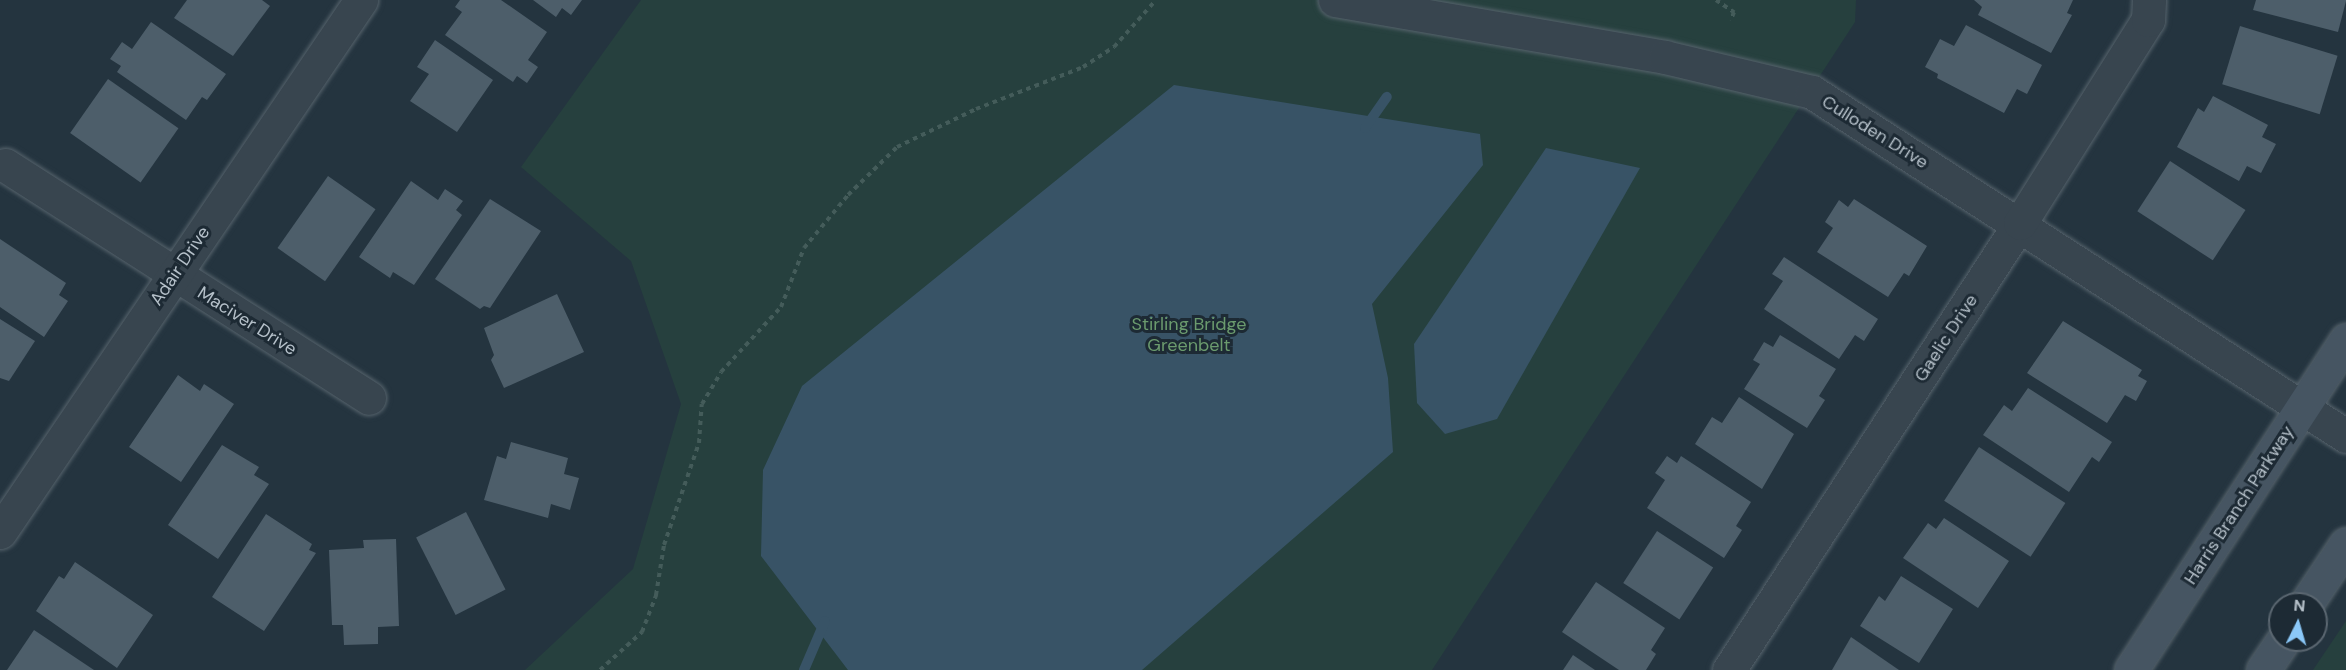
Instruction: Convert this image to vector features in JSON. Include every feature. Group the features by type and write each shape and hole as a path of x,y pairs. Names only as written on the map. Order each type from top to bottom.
{"main road":[{"name":"Harris Branch Parkway","path":"2130,670 2346,340"},
{"path":"2314,592 2346,544"},
{"path":"2263,670 2275,652"}],"street":[{"name":"Adair Drive","path":"0,532 361,0"},
{"name":"Culloden Drive","path":"1335,0 1665,57 1812,92 2346,436"},
{"name":"Gaelic Drive","path":"1729,670 2020,224 2148,20 2149,0"},
{"name":"Maciver Drive","path":"4,165 369,398"}],"path":[{"path":"600,670 642,632 656,595 664,545 699,442 702,404 721,372 781,307 804,248 848,195 897,147 976,109 1083,67 1114,47 1156,0"},
{"path":"1716,0 1734,12 1731,20"}],"green space":[{"name":"Stirling Bridge Greenbelt","path":"641,0 1856,0 1855,22 1432,670 525,670 633,569 681,404 631,261 521,167"},
{"path":"2346,621 2346,670 2313,670 2325,652 2328,652 2328,648"}],"water":[{"path":"1174,85 1480,134 1483,165 1372,304 1388,378 1393,452 1142,670 848,670 761,556 763,470 802,386"},
{"path":"1546,148 1640,168 1497,419 1445,434 1417,403 1414,344"}],"building":[{"path":"187,0 262,0 270,6 233,56 174,18"},
{"path":"460,0 501,0 547,32 528,60 538,67 527,83 517,76 513,82 445,35 462,12 455,7"},
{"path":"533,0 582,0 571,15 562,8 556,17"},
{"path":"1974,0 2073,0 2067,13 2072,15 2051,53 1978,15 1982,7"},
{"path":"2256,0 2346,1 2338,32 2253,10"},
{"path":"151,22 226,74 207,100 202,97 186,120 117,72 121,66 110,59 122,42 132,49"},
{"path":"1966,25 2042,65 2027,94 2017,89 2004,113 1937,78 1938,74 1925,67 1940,39 1954,46"},
{"path":"2240,26 2338,56 2320,114 2222,84"},
{"path":"435,40 493,80 457,132 410,101 429,74 417,67"},
{"path":"108,79 178,128 141,182 70,133"},
{"path":"2213,96 2268,125 2262,137 2276,144 2261,173 2247,166 2239,181 2177,147 2198,108 2204,112"},
{"path":"2170,161 2245,210 2213,260 2137,211"},
{"path":"328,176 376,209 325,281 278,248"},
{"path":"411,181 438,200 445,189 463,201 456,210 462,215 414,285 393,272 390,278 359,257"},
{"path":"490,199 541,231 490,308 484,306 480,309 435,279"},
{"path":"1854,199 1927,246 1909,276 1904,273 1888,297 1817,252 1833,228 1825,222 1839,200 1848,207"},
{"path":"0,239 66,283 59,295 68,301 44,337 0,307"},
{"path":"1784,257 1878,319 1864,341 1855,335 1839,359 1764,309 1783,281 1772,274"},
{"path":"557,294 584,352 504,388 491,360 494,355 484,328"},
{"path":"0,319 35,341 9,381 0,378"},
{"path":"2063,321 2142,370 2138,376 2147,381 2136,401 2125,395 2107,423 2027,373"},
{"path":"1780,335 1836,369 1819,396 1825,400 1807,428 1744,389 1760,364 1753,360 1764,342 1773,347"},
{"path":"178,375 200,391 204,384 234,404 181,482 129,447"},
{"path":"2028,388 2112,442 2099,462 2092,457 2069,492 1983,435 2004,405 2012,411"},
{"path":"1739,397 1794,434 1762,489 1695,444 1712,417 1722,423"},
{"path":"511,442 568,458 564,474 579,478 570,510 551,504 548,518 484,500 497,456 506,459"},
{"path":"222,445 259,467 254,475 269,484 218,559 168,525"},
{"path":"1979,447 2065,503 2031,557 1944,501"},
{"path":"1667,456 1677,463 1681,456 1751,502 1736,526 1742,530 1724,558 1647,508 1665,480 1655,473"},
{"path":"466,512 505,590 456,615 416,537"},
{"path":"266,514 312,544 309,550 316,553 264,631 212,597"},
{"path":"1944,518 2009,561 1978,608 1903,558 1928,523 1936,529"},
{"path":"1657,531 1713,567 1679,619 1623,583"},
{"path":"396,539 399,626 378,627 378,644 344,645 343,625 332,625 329,550 364,548 363,540"},
{"path":"75,562 153,615 117,668 36,611 59,576 64,579"},
{"path":"1901,576 1953,609 1919,663 1860,626 1879,596 1885,601"},
{"path":"1596,582 1665,628 1651,650 1656,654 1646,670 1619,670 1562,632"},
{"path":"34,630 94,670 7,670"},
{"path":"1851,637 1899,670 1832,670"},
{"path":"1573,655 1595,670 1563,670"}],"waterway":[{"path":"1365,128 1387,97"},
{"path":"804,670 825,621"}]}
